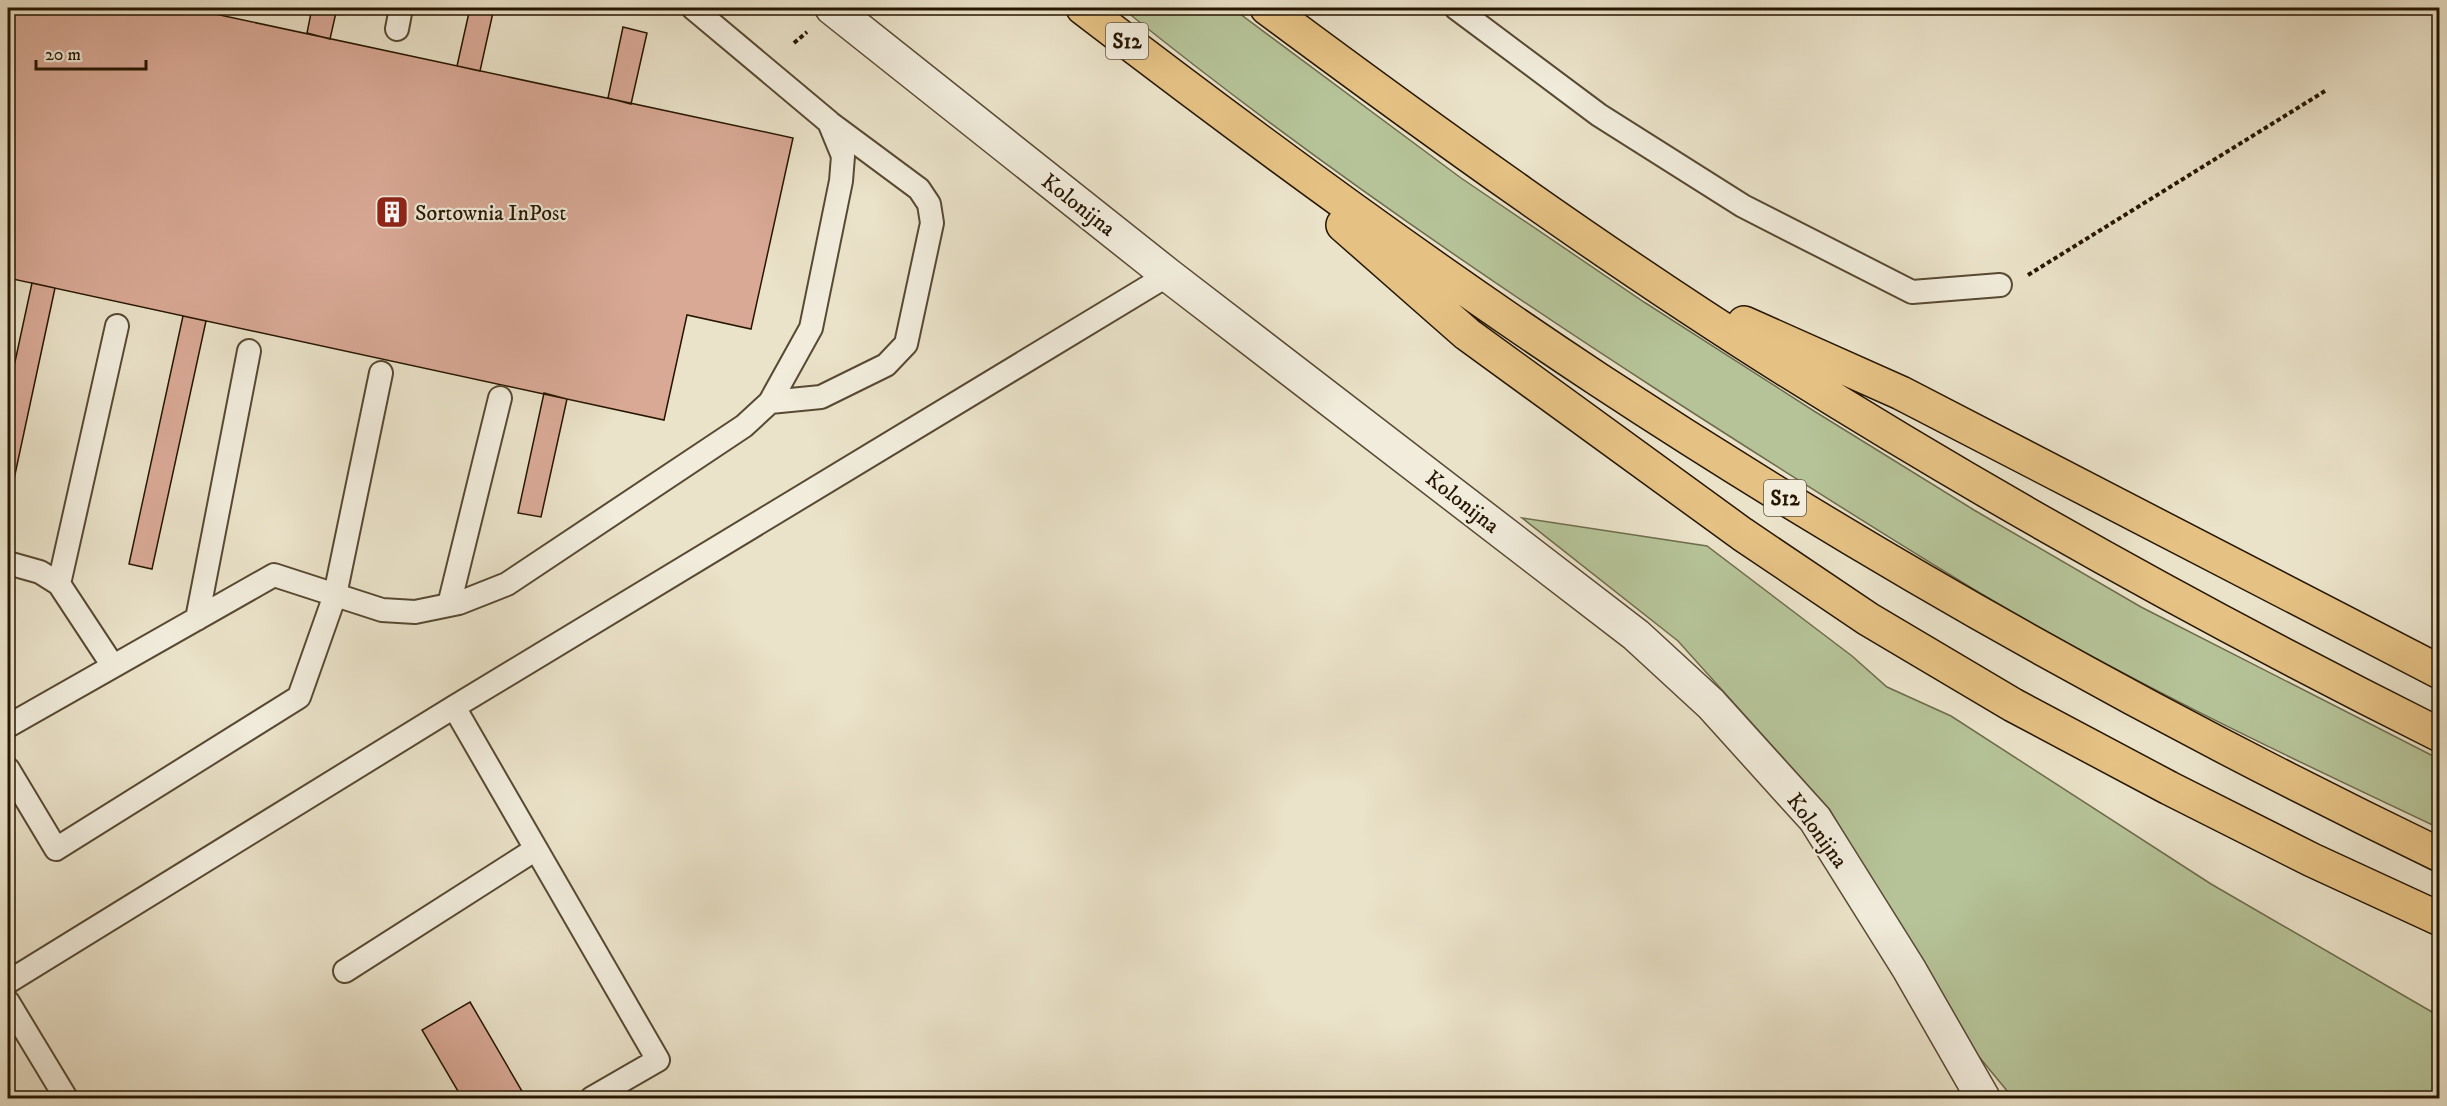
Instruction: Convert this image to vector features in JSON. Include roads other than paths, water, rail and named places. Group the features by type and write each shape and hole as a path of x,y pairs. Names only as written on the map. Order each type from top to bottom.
{"highway":[{"name":"S12","path":"1083,8 1298,170 1494,309 1599,380 1788,500 2098,680 2297,786 2439,855"},
{"path":"1267,8 1411,114 1659,286 1821,391 2036,520 2156,588 2439,735"},
{"path":"1171,75 1467,334 1742,534 1868,619 2013,705 2312,860 2439,919"},
{"path":"1659,286 1901,393 2439,672"},
{"path":"2312,860 2439,940"}],"street":[{"name":"Kolonijna","path":"832,8 1168,274 1636,634 1711,704 1815,819 1909,969 1983,1098"}],"lane":[{"path":"693,8 829,122 919,189 929,204 932,223 906,344 886,365 821,397 770,402"},
{"path":"1456,8 1599,115 1743,206 1912,292 2000,285"},
{"path":"8,726 274,575 382,610 416,612 449,604 507,584 744,426 770,402 811,328 842,181 843,156 829,122"},
{"path":"8,982 454,707 1168,274"},
{"path":"59,584 117,326"},
{"path":"197,619 249,351"},
{"path":"8,769 56,849 299,697 335,595 381,373"},
{"path":"449,604 500,398"},
{"path":"8,563 40,572 59,584 112,666"},
{"path":"454,707 658,1060 592,1098"},
{"path":"345,971 536,849"},
{"path":"8,1002 66,1098"}],"place":[{"name":"Sortownia InPost","path":"392,212"}]}
